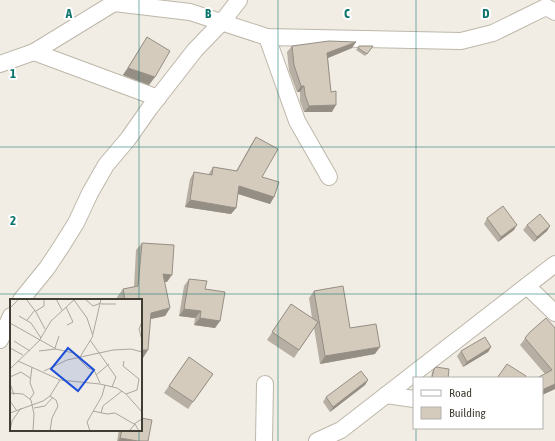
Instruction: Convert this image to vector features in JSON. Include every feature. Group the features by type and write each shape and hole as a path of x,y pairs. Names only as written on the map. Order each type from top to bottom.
{"street":[{"path":"22,299 47,268 76,223 90,193 106,165 128,139 195,50 222,22 238,1"},
{"path":"0,64 34,52 114,3 190,12 267,37 461,40 492,33 546,7 555,12"},
{"path":"267,37 297,121 329,177"},
{"path":"34,52 158,98"},
{"path":"317,441 341,430 555,264"},
{"path":"526,286 555,313"},
{"path":"0,340 10,318"},
{"path":"264,441 265,384"},
{"path":"386,395 413,399"}],"building":[{"path":"147,37 170,51 155,77 128,68"},
{"path":"329,41 356,42 327,53 331,92 336,91 336,105 309,106 305,95 304,86 301,86 294,65 292,46"},
{"path":"359,46 373,46 367,54 358,48"},
{"path":"256,137 278,149 262,177 279,182 274,197 239,186 236,208 190,200 194,172 212,175 213,167 237,171"},
{"path":"503,206 517,225 501,237 487,218"},
{"path":"540,214 550,226 537,237 527,225"},
{"path":"142,243 174,245 172,275 163,274 170,308 151,313 148,350 142,350 142,299 125,299 123,289 138,286"},
{"path":"189,279 207,281 205,289 225,292 220,321 200,318 201,311 184,309"},
{"path":"343,286 350,328 376,324 380,347 325,356 314,291"},
{"path":"291,304 318,322 299,350 272,332"},
{"path":"546,318 555,328 555,384 543,390 543,377 539,377 552,370 525,338"},
{"path":"485,337 491,347 467,362 461,351"},
{"path":"189,357 213,374 193,402 169,386"},
{"path":"507,364 526,376 526,377 498,377"},
{"path":"436,367 449,369 448,377 432,377"},
{"path":"361,371 368,380 333,407 326,397"},
{"path":"142,418 152,420 148,441 120,438 122,431 142,431"}]}
